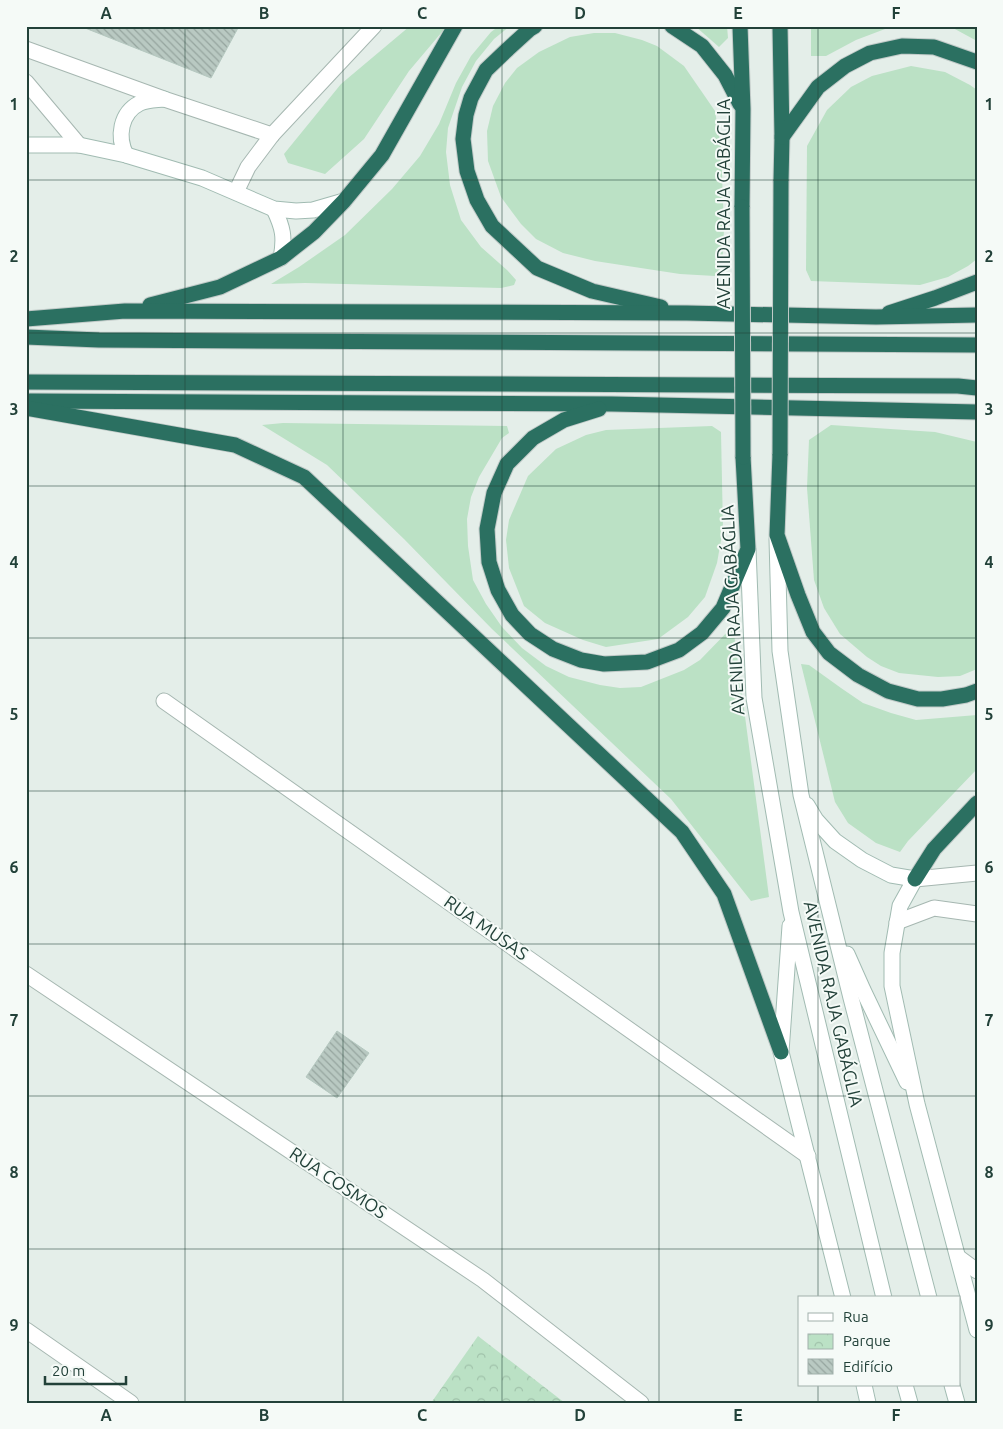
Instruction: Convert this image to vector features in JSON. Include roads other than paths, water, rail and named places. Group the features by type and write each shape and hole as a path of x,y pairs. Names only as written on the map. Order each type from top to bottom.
{"highway":[{"path":"124,311 220,288 281,258 314,232 344,201 382,156 455,26"},
{"path":"535,26 486,70 471,98 466,114 463,139 467,171 478,200 492,226 537,268 592,291 687,312"},
{"path":"672,26 702,46 725,75 743,109"},
{"name":"AVENIDA RAJA GABÁGLIA","path":"740,26 743,109 743,457 748,549"},
{"name":"AVENIDA RAJA GABÁGLIA","path":"777,535 780,454 782,137 780,26"},
{"path":"782,137 818,87 845,66 870,53 902,46 934,47 977,62"},
{"path":"876,317 977,282"},
{"path":"26,319 124,311 687,312 876,317 977,315"},
{"path":"26,337 109,340 977,345"},
{"path":"26,382 938,386 977,388"},
{"path":"26,401 612,404 974,414"},
{"path":"612,404 564,420 533,438 507,464 494,493 487,529 489,562 498,590 518,622 530,634 553,649 581,660 604,664 647,662 679,650 702,633 723,608 748,549"},
{"path":"26,408 234,445 304,477 682,832 724,894 782,1052"},
{"path":"777,535 813,632 829,653 858,675 888,691 918,700 942,699 977,691"},
{"path":"915,879 934,848 977,802"}],"street":[{"path":"236,192 248,167 272,135 374,26"},
{"path":"26,49 164,99 272,135"},
{"path":"26,82 79,145"},
{"path":"126,155 121,140 122,125 130,110 142,102 164,99"},
{"path":"26,145 79,145 126,155 202,178 274,209 296,212 314,210 344,201"},
{"path":"274,209 282,226 284,243 281,258"},
{"name":"AVENIDA RAJA GABÁGLIA","path":"777,535 780,651 801,795 830,913"},
{"name":"AVENIDA RAJA GABÁGLIA","path":"748,549 754,698 791,912 884,1296"},
{"name":"RUA MUSAS","path":"164,701 808,1156"},
{"path":"801,795 816,820 835,842 862,860 891,875 915,879 977,873"},
{"path":"915,879 900,906 892,953 892,986 917,1104 977,1330"},
{"path":"898,922 934,908 977,914"},
{"path":"791,912 782,1052 843,1296"},
{"path":"830,913 863,990 917,1104"},
{"path":"830,913 928,1296"},
{"name":"RUA COSMOS","path":"26,974 483,1280 641,1403"},
{"path":"958,1257 977,1271"},
{"path":"26,1330 132,1403"},
{"path":"864,1386 868,1403"},
{"path":"905,1386 910,1403"},
{"path":"952,1386 957,1403"}]}
